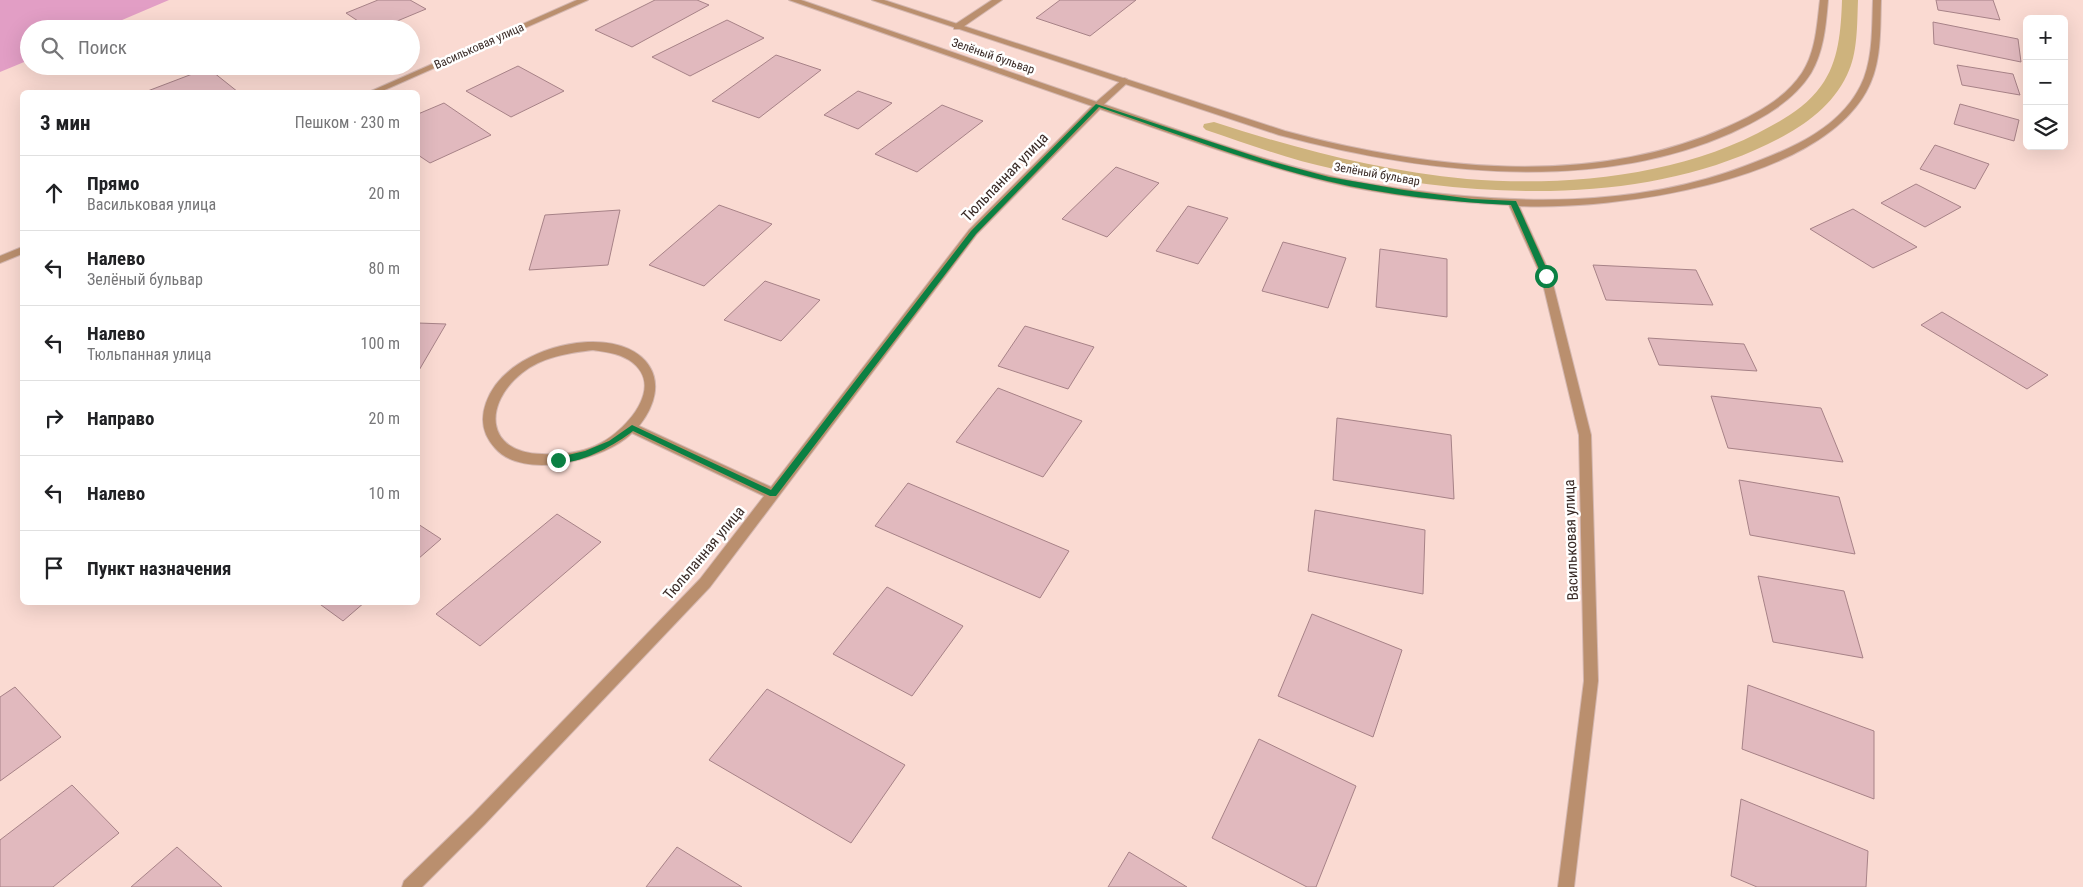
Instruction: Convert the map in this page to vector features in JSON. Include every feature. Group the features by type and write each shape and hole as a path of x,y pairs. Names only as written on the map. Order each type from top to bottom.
{"street":[{"name":"Васильковая улица","path":"420,72 584,0"},
{"name":"Зелёный бульвар","path":"793,0 1261,160 1329,179 1404,192 1472,201 1513,203 1593,201 1651,195 1701,185 1748,170 1789,152 1823,132 1843,116 1858,98 1868,79 1874,58 1877,0"},
{"name":"Зелёный бульвар","path":"876,0 1282,133 1341,148 1398,158 1465,167 1516,169 1618,162 1662,154 1703,141 1739,126 1770,108 1789,94 1802,80 1812,64 1818,45 1824,0"},
{"path":"957,27 998,0"},
{"name":"Васильковая улица","path":"379,90 413,75"},
{"name":"Тюльпанная улица","path":"410,887 479,819 705,583 973,232 1124,81"},
{"name":"Васильковая улица","path":"1513,203 1546,276 1585,435 1591,680 1566,887"},
{"path":"0,260 20,251"},
{"path":"593,346 616,350 635,359 647,372 651,390 646,409 632,428 612,443 586,454 558,460 533,459 510,453 495,440 488,424 489,406 499,388 517,371 540,358 566,349 593,346"},
{"path":"632,428 773,494"}],"shaded area":[{"path":"0,0 169,0 122,20 20,20 20,64 0,72"},
{"path":"1842,0 1858,0 1853,57 1847,75 1839,88 1819,111 1808,121 1782,137 1755,150 1705,168 1654,181 1601,188 1547,191 1493,190 1439,185 1334,169 1254,146 1206,130 1203,127 1204,124 1214,122 1339,158 1402,171 1467,179 1544,181 1584,179 1663,167 1701,157 1737,143 1792,114 1804,104 1821,86 1832,67 1840,34"}],"building":[{"path":"378,0 410,0 426,9 400,20 356,20 346,13"},
{"path":"655,0 697,0 709,5 632,47 595,30"},
{"path":"1060,0 1136,0 1090,36 1036,18"},
{"path":"1936,0 1993,0 2000,20 1938,10"},
{"path":"727,20 764,38 690,76 652,57"},
{"path":"1933,22 2018,39 2021,62 1934,44"},
{"path":"776,55 821,70 759,118 712,101"},
{"path":"1957,65 2013,74 2020,95 1962,85"},
{"path":"518,66 564,91 511,117 466,91"},
{"path":"190,75 217,75 236,90 150,90"},
{"path":"858,91 892,103 858,129 824,115"},
{"path":"444,103 491,135 430,163 420,156 420,113"},
{"path":"1960,104 2019,120 2014,141 1954,124"},
{"path":"942,105 983,121 917,172 875,154"},
{"path":"1935,145 1989,164 1975,189 1920,169"},
{"path":"1116,167 1159,183 1107,237 1062,219"},
{"path":"1916,184 1961,207 1925,227 1881,203"},
{"path":"719,205 772,224 704,286 649,265"},
{"path":"1188,206 1228,218 1198,264 1156,251"},
{"path":"1853,209 1917,247 1873,268 1810,229"},
{"path":"620,210 608,265 529,270 545,215"},
{"path":"1283,242 1346,258 1328,308 1262,291"},
{"path":"1380,249 1447,259 1447,317 1376,307"},
{"path":"1593,265 1696,270 1713,305 1606,300"},
{"path":"765,281 820,300 781,341 724,320"},
{"path":"1942,312 2048,375 2027,389 1921,325"},
{"path":"420,323 446,324 420,369"},
{"path":"1025,326 1094,347 1068,389 998,366"},
{"path":"1648,338 1744,344 1757,371 1659,365"},
{"path":"998,388 1082,421 1043,477 956,442"},
{"path":"1711,396 1821,408 1843,462 1728,448"},
{"path":"1337,418 1451,435 1454,499 1333,480"},
{"path":"1739,480 1839,497 1855,554 1750,535"},
{"path":"908,483 1069,551 1040,598 875,526"},
{"path":"1315,510 1425,530 1423,594 1308,571"},
{"path":"557,514 601,542 480,646 436,614"},
{"path":"420,525 441,539 420,557"},
{"path":"1758,576 1844,591 1863,658 1773,642"},
{"path":"887,587 963,626 912,696 833,654"},
{"path":"321,605 362,605 343,621"},
{"path":"1312,614 1402,650 1373,737 1278,696"},
{"path":"1748,685 1874,731 1874,799 1742,749"},
{"path":"15,687 61,737 0,781 0,697"},
{"path":"767,689 905,765 851,843 709,760"},
{"path":"1259,739 1356,786 1316,887 1307,887 1212,838"},
{"path":"72,785 119,833 53,887 0,887 0,840"},
{"path":"1741,799 1868,851 1866,887 1757,887 1731,876"},
{"path":"177,847 222,887 131,887"},
{"path":"677,847 742,887 646,887"},
{"path":"1129,852 1187,887 1108,887"}],"route":[{"path":"558,460 586,454 612,443 632,428 773,494 973,232 1098,105 1261,160 1329,179 1472,201 1513,203 1546,276"}]}
